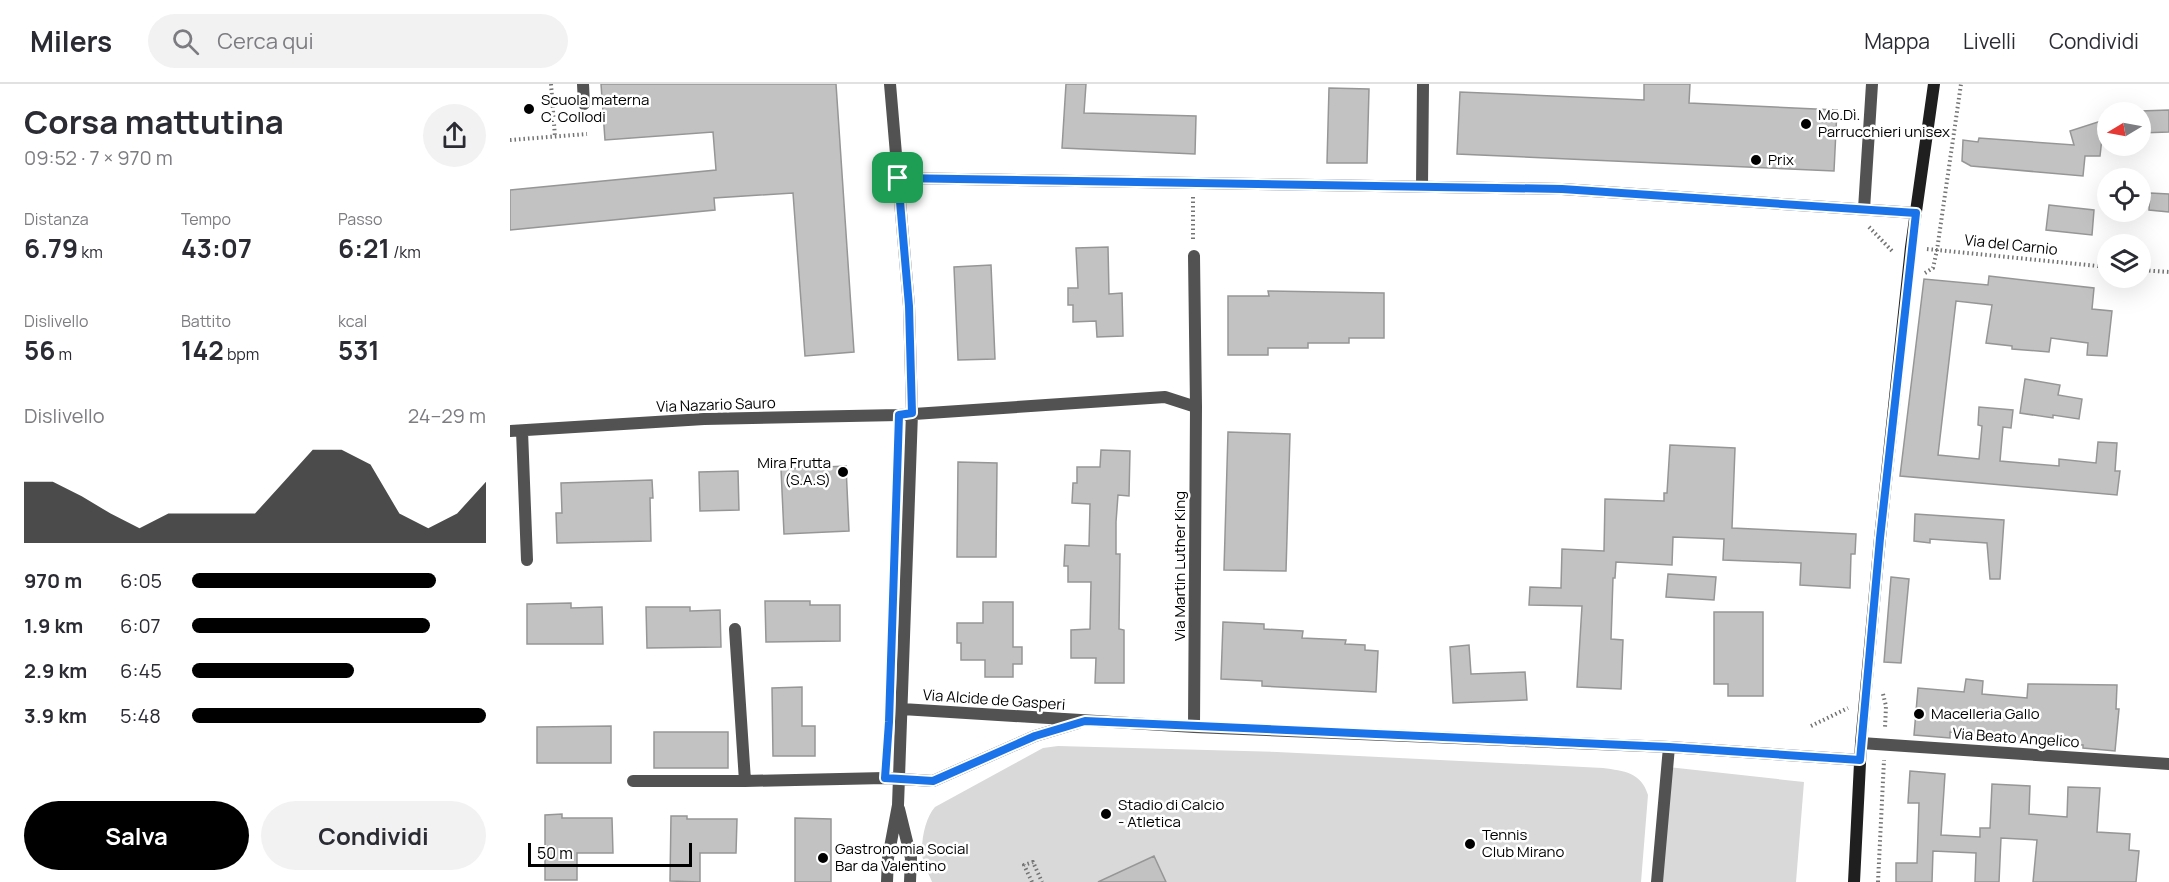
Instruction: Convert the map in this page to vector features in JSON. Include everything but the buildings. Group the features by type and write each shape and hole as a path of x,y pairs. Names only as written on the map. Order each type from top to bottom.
{"main road":[{"path":"1854,882 1861,742 1911,247 1934,84"}],"street":[{"path":"583,84 584,104"},
{"path":"887,882 888,858 898,805 912,413 909,306 890,84"},
{"path":"1422,186 1423,84"},
{"path":"1864,209 1872,84"},
{"path":"898,178 1562,189 1916,213"},
{"name":"Via Martin Luther King","path":"1194,256 1196,407 1194,727"},
{"path":"912,413 1165,397 1196,407"},
{"name":"Via Nazario Sauro","path":"528,560 516,431 704,419 912,413"},
{"path":"735,629 745,781"},
{"name":"Via Alcide de Gasperi","path":"902,709 1194,727 1669,747 1860,760"},
{"name":"Via Alcide de Gasperi","path":"633,781 885,778 933,781 1035,736 1085,721"},
{"name":"Via Beato Angelico","path":"1861,742 2169,764"},
{"path":"1657,882 1669,747"},
{"path":"898,805 911,858 910,882"}],"path":[{"path":"551,84 555,137"},
{"path":"1937,250 1961,84"},
{"path":"510,140 587,134"},
{"path":"1192,182 1194,256"},
{"name":"Via del Carnio","path":"1911,247 2097,266"},
{"path":"2151,271 2169,273"},
{"path":"1878,882 1886,706"},
{"path":"1032,882 1024,865 1033,862 1042,882"}],"shaded area":[{"path":"1058,746 1277,752 1603,768 1625,772 1641,782 1648,795 1641,882 932,882 924,864 922,850 925,826 935,807 1043,748"},
{"path":"1668,767 1804,782 1796,882 1658,882"}],"place":[{"name":"Scuola materna C. Collodi","path":"529,109"},
{"name":"Mo.Dì. Parrucchieri unisex","path":"1806,124"},
{"name":"Prix","path":"1756,160"},
{"name":"Mira Frutta (S.A.S)","path":"843,472"},
{"name":"Macelleria Gallo","path":"1919,714"},
{"name":"Stadio di Calcio - Atletica","path":"1106,814"},
{"name":"Tennis Club Mirano","path":"1470,844"},
{"name":"Gastronomia Social Bar da Valentino","path":"823,858"}],"route":[{"path":"898,178 1562,189 1916,213 1880,538 1860,760 1669,747 1085,721 1035,736 933,781 885,778 889,722 899,415 912,413 909,306 898,178"}]}
